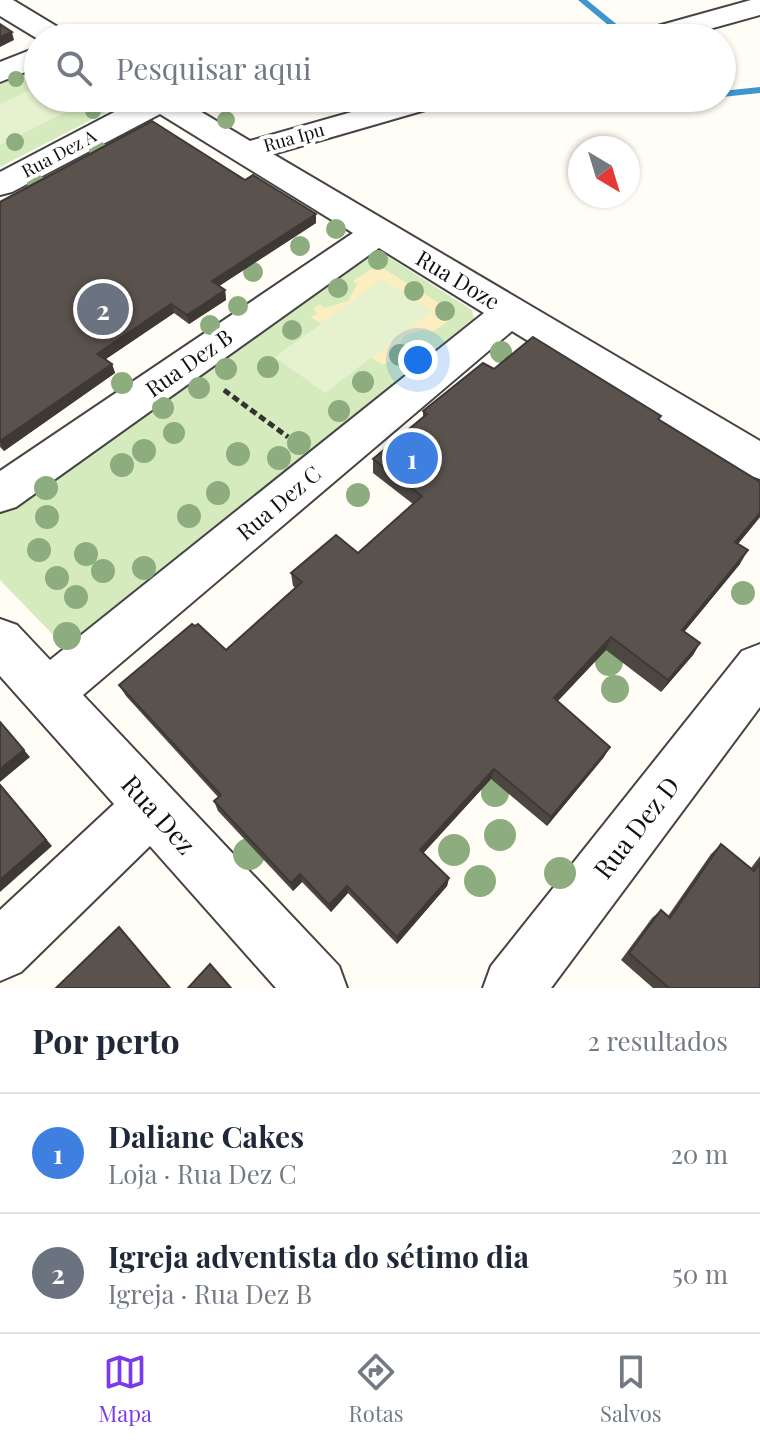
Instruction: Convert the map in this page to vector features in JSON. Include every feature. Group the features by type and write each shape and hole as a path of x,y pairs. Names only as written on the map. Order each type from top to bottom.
{"street":[{"path":"0,4 33,24"},
{"path":"696,24 760,6"},
{"path":"0,73 24,62"},
{"name":"Rua Dez A","path":"0,185 137,112"},
{"name":"Rua Doze","path":"179,112 756,456"},
{"name":"Rua Ipu","path":"245,152 386,112"},
{"name":"Rua Dez B","path":"0,494 378,232"},
{"name":"Rua Dez C","path":"47,694 510,312"},
{"name":"Rua Dez","path":"0,641 317,988"},
{"name":"Rua Dez D","path":"513,988 760,667"},
{"path":"0,951 151,807"}],"path":[{"path":"219,386 288,437"}],"green space":[{"path":"24,71 24,112 107,112 0,167 0,82"},
{"path":"24,93 24,112 66,112 0,145 0,104"},
{"path":"384,254 472,310 474,319 76,640 59,641 0,580 0,509 370,255"},
{"path":"382,280 432,311 325,393 275,357"}],"sand":[{"path":"381,267 452,311 448,314 452,318 433,332 421,330 404,336 395,355 400,358 382,365 371,358 431,311 382,280 321,324 311,317 317,313 313,309 320,304 324,308 348,301 357,284 353,281 372,268 377,270"}],"building":[{"path":"0,24 12,32 0,37"},
{"path":"152,121 245,180 253,175 316,214 212,281 225,290 187,315 171,304 97,354 112,364 0,441 0,202"},
{"path":"533,337 760,482 760,513 735,542 748,550 682,630 700,643 668,680 611,637 554,698 610,747 551,817 494,769 420,850 449,878 397,937 347,886 329,905 300,874 291,883 214,801 221,795 119,685 192,624 198,624 226,650 302,582 291,573 336,535 358,553 422,496 373,459 427,414 423,411 483,363 494,369"},
{"path":"0,722 24,750 0,769"},
{"path":"0,785 46,840 0,880"},
{"path":"721,844 754,871 760,863 760,988 669,988 629,953 661,910 670,918"},
{"path":"119,927 170,988 56,988"},
{"path":"210,964 231,988 188,988"}],"waterway":[{"path":"582,0 612,24"},
{"path":"736,93 760,90"}],"place":[{"name":"Igreja adventista do sétimo dia","path":"103,309"},
{"name":"Daliane Cakes","path":"412,458"}]}
